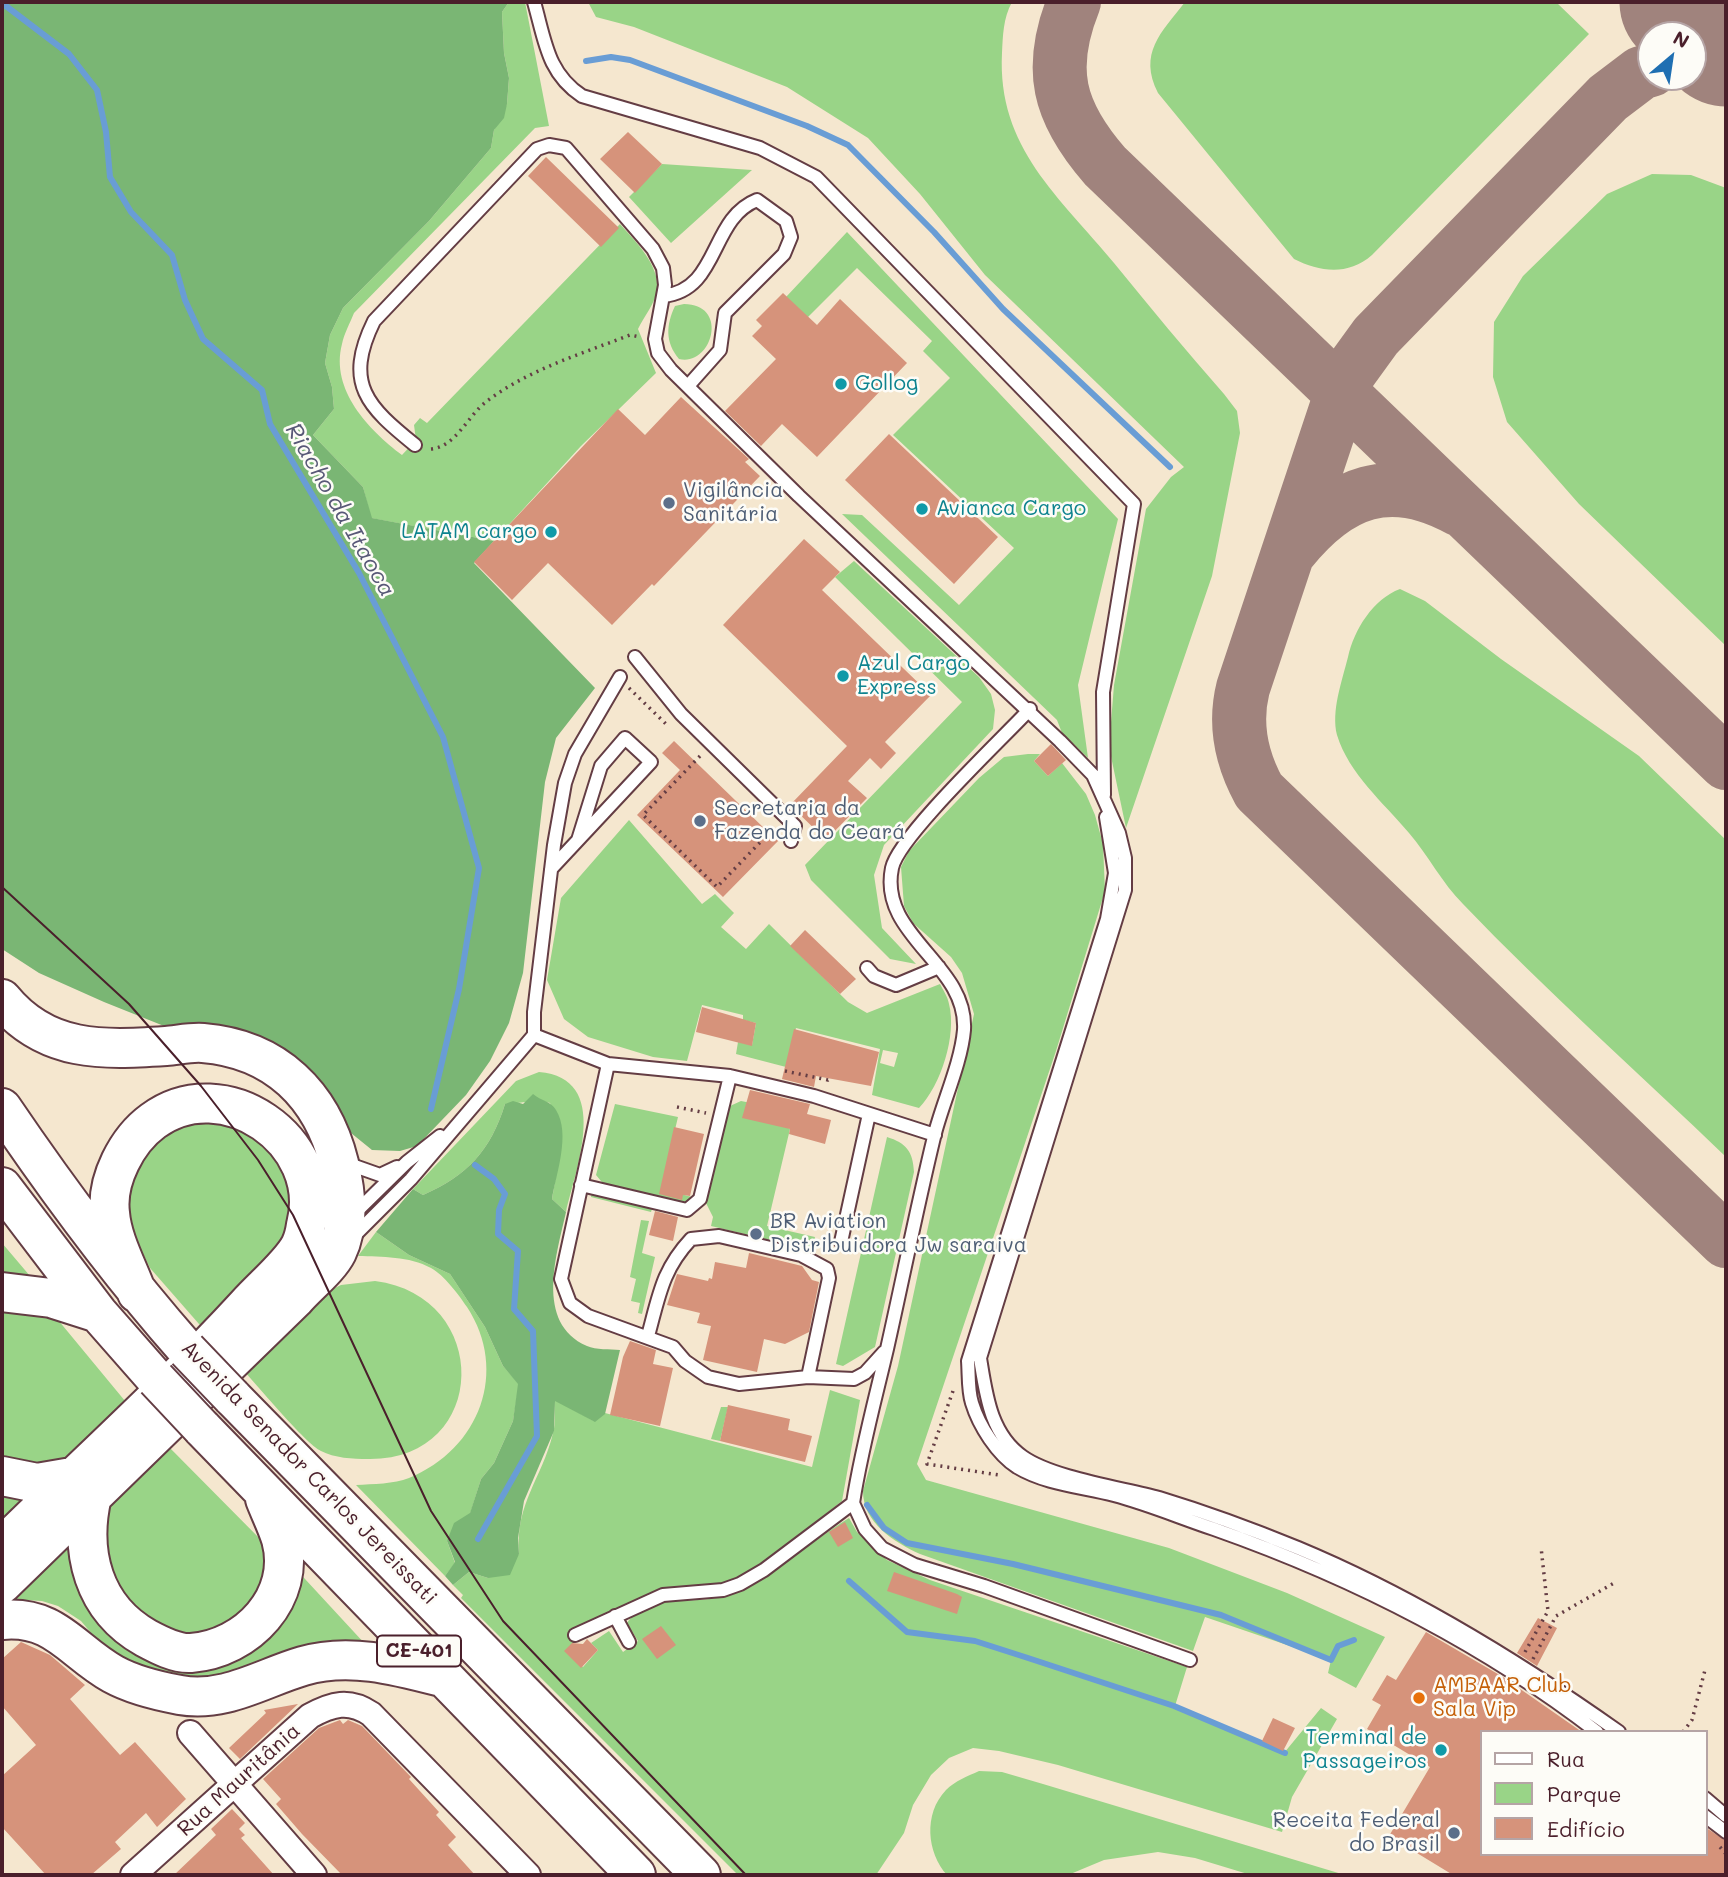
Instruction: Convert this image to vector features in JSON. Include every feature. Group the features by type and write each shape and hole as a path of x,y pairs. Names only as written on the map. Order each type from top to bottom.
{"main road":[{"path":"2,999 16,1017 47,1035 95,1049 202,1042 237,1049 268,1063 296,1081 318,1107 332,1137 344,1182 320,1258 82,1487 2,1547"},
{"path":"2,1584 82,1487 300,1246 307,1222 308,1200 303,1174 280,1133 259,1117 235,1106 212,1102 182,1105 152,1121 132,1142 113,1182 110,1214 137,1293"},
{"name":"Avenida Senador Carlos Jereissati","path":"2,1108 37,1160 137,1293 187,1350 702,1875"},
{"name":"CE-401","path":"2,1187 98,1313 156,1379 636,1875"},
{"path":"2,1292 51,1298 98,1313"},
{"path":"2,1476 37,1483 82,1487"},
{"path":"82,1487 89,1567 107,1604 132,1630 161,1646 190,1653 241,1638 264,1618 276,1595 283,1571 282,1540 260,1488"},
{"path":"2,1619 31,1620 52,1628 113,1674 146,1687 182,1696 243,1690 303,1666 330,1660 388,1664 445,1678"}],"street":[{"name":"Rua Mauritânia","path":"133,1875 310,1716 329,1706 354,1705 371,1714 528,1875"},
{"path":"190,1733 314,1875"}],"lane":[{"path":"534,2 554,71 567,86 582,96 760,148 816,177 907,274 1134,504 1103,692 1104,804 1115,873 1107,919 968,1361 971,1403 993,1445 1017,1467 1044,1478 1116,1496 1200,1524 1258,1545 1352,1585 1454,1639 1594,1730"},
{"path":"415,446 376,413 361,383 364,341 374,321 537,149 549,145 566,148 582,163 653,249 663,268 663,296 655,339 658,353 799,496 1030,709 1093,775 1119,833 1125,858 1125,890 980,1358 988,1406 999,1432 1022,1457 1049,1469 1162,1499 1298,1548 1375,1584 1561,1691 1616,1730"},
{"path":"663,296 681,294 703,275 719,239 746,204 757,200 786,221 791,237 784,254 725,313 720,350 688,386"},
{"path":"635,657 681,714 795,826 791,841"},
{"path":"223,1331 320,1258 411,1179 534,1035 551,869 565,783 575,754 620,677"},
{"path":"1030,709 918,827 899,850 892,867 894,905 908,932 957,992 964,1010 964,1033 934,1135 852,1503 865,1529 882,1548 915,1565 984,1586 1190,1660"},
{"path":"551,869 651,762 625,738 601,766 578,840"},
{"path":"867,968 874,976 896,985 939,967"},
{"path":"534,1035 608,1064 730,1076 814,1096 934,1135"},
{"path":"608,1064 561,1279 562,1289 570,1303 588,1316 673,1347 685,1361 708,1377 739,1384 808,1377 854,1379 865,1373 887,1350"},
{"path":"582,1185 687,1210 700,1199 730,1076"},
{"path":"320,1258 407,1162 468,1114"},
{"path":"841,1242 869,1115"},
{"path":"338,1161 380,1175 407,1162"},
{"path":"648,1336 666,1271 673,1258 691,1239 719,1236 801,1255 827,1269 829,1278 808,1377"},
{"path":"575,1635 663,1595 723,1590 740,1584 764,1570 852,1503"},
{"path":"615,1615 629,1642"},
{"path":"1707,1800 1726,1816"},
{"path":"1707,1818 1726,1832"}],"path":[{"path":"415,446 434,449 451,441 485,402 528,374 630,335 655,339"},
{"path":"700,756 643,814 717,887 775,828"},
{"path":"954,1388 927,1464 1004,1476"},
{"path":"1541,1547 1548,1611 1542,1623"},
{"path":"1550,1628 1556,1616 1616,1582"},
{"path":"1684,1730 1692,1720 1705,1670"}],"green space":[{"path":"2,2 509,2 502,12 504,53 509,78 507,104 504,118 494,130 491,148 429,221 343,308 330,335 325,363 332,387 334,409 313,435 363,487 372,518 494,541 474,563 595,688 556,738 545,782 523,973 509,1023 490,1061 466,1095 417,1146 400,1151 372,1150 351,1133 319,1088 104,1002 39,973 2,949"},
{"path":"509,2 525,2 549,126 535,128 354,313 343,340 340,361 347,393 355,407 377,434 402,455 416,440 414,425 420,418 427,423 620,224 633,238 651,263 657,281 654,300 638,329 656,373 581,446 494,541 371,518 363,487 313,435 334,409 332,387 325,363 330,335 343,308 429,221 491,148 494,130 507,104 509,78 504,53 502,12"},
{"path":"588,2 1012,2 1003,33 1003,87 1010,117 1021,144 1054,193 1237,411 1240,433 1212,576 1126,828 1109,747 1114,685 1146,509 1171,477 1184,467 985,275 920,194 868,138 787,87 634,27 596,17"},
{"path":"1185,2 1556,2 1589,34 1372,255 1353,266 1334,270 1314,267 1294,259 1158,93 1152,79 1151,55 1161,34"},
{"path":"662,164 752,170 671,243 629,197"},
{"path":"1652,174 1691,175 1726,188 1726,646 1579,504 1507,422 1493,377 1494,322 1523,276 1607,194"},
{"path":"847,232 1118,519 1078,685 1088,758 1062,733 1057,720 842,514 862,515 959,605 1014,548 893,435 950,378 923,351 932,341 857,268 806,319 786,297"},
{"path":"684,304 698,307 707,314 711,324 707,345 700,354 691,359 679,359 671,346 668,333 675,306"},
{"path":"854,561 979,677 991,694 995,710 993,729 884,845 874,875 882,928 916,964 890,959 811,880 805,865 962,702 835,577"},
{"path":"1400,589 1425,601 1501,659 1639,756 1726,840 1726,1157 1560,1001 1463,904 1399,821 1358,775 1342,749 1335,716 1351,647 1360,626 1373,608"},
{"path":"1040,754 1034,761 1048,776 1062,763 1086,794 1103,844 1105,891 1056,1051 917,1464 926,1480 1169,1548 1287,1593 1385,1637 1356,1688 1328,1673 1331,1660 1205,1617 1193,1651 920,1554 900,1544 882,1530 868,1513 864,1502 863,1491 898,1366 974,1014 962,973 951,957 913,923 904,906 901,867 909,851 979,778 1004,757"},
{"path":"629,820 702,904 715,894 734,913 721,927 746,949 769,924 848,1002 867,1013 940,984 948,1001 951,1030 945,1059 934,1086 919,1108 872,1095 880,1049 796,1028 786,1067 736,1054 738,1042 752,1045 756,1023 743,1020 743,1015 702,1005 687,1061 653,1057 588,1037 564,1019 547,980 561,898","holes":["883,1050 898,1053 894,1067 880,1063"]},
{"path":"539,1072 562,1078 575,1090 582,1107 584,1128 581,1150 566,1212 552,1199 562,1141 550,1103 544,1102 505,1104 485,1148 465,1170 439,1188 423,1195 413,1189 516,1081"},
{"path":"533,1094 554,1107 562,1131 561,1154 552,1199 566,1212 553,1286 560,1321 571,1335 587,1346 620,1350 605,1414 595,1422 555,1401 554,1431 524,1501 518,1538 519,1554 510,1575 488,1578 469,1572 453,1585 445,1576 455,1562 447,1541 454,1523 470,1513 481,1479 494,1463 513,1421 518,1384 503,1366 485,1327 450,1274 409,1255 376,1232 413,1189 423,1195 439,1188 465,1170 485,1148 505,1104 513,1101 523,1104"},
{"path":"741,1101 751,1103 790,1129 767,1226 815,1237 812,1250 711,1226 713,1217 705,1201 727,1112 730,1106"},
{"path":"615,1104 678,1117 661,1189 692,1197 683,1205 606,1187 596,1175"},
{"path":"216,1114 285,1151 297,1230 206,1332 150,1268 125,1217 133,1171 153,1137"},
{"path":"887,1137 907,1149 914,1172 875,1347 843,1366 836,1364"},
{"path":"592,1191 653,1206 651,1212 591,1197"},
{"path":"641,1220 649,1221 642,1253 655,1257 642,1314 638,1313 640,1303 631,1301 636,1279 630,1277"},
{"path":"376,1232 409,1255 450,1274 485,1327 503,1366 519,1384 513,1421 494,1463 481,1479 470,1514 447,1541 455,1563 445,1576 356,1485 390,1483 409,1478 434,1465 454,1448 470,1428 480,1406 486,1382 486,1357 479,1332 467,1307 436,1271 405,1259 358,1256"},
{"path":"2,1243 30,1276 2,1275"},
{"path":"375,1281 414,1293 441,1315 457,1344 462,1376 455,1408 437,1434 408,1453 368,1459 338,1457 321,1451 304,1437 243,1370 320,1295 341,1285"},
{"path":"2,1300 49,1309 130,1407 68,1465 2,1465"},
{"path":"830,1390 860,1400 842,1501 757,1569 724,1584 685,1586 657,1594 575,1641 565,1651 583,1667 598,1650 591,1643 609,1631 623,1652 638,1641 627,1623 648,1606 714,1598 744,1588 775,1570 849,1518 857,1532 887,1560 930,1580 1187,1667 1175,1706 1284,1753 1321,1708 1337,1719 1292,1797 1282,1832 1058,1765 999,1751 973,1748 949,1758 931,1775 913,1805 904,1833 876,1875 738,1875 461,1598 463,1595 453,1585 469,1572 488,1578 519,1554 521,1520 553,1433 555,1400 594,1421 605,1413 812,1467"},
{"path":"721,1407 728,1407 720,1441 711,1439"},
{"path":"165,1443 269,1548 257,1603 209,1637 166,1631 108,1587 102,1510"},
{"path":"2,1491 34,1495 2,1526"},
{"path":"74,1536 76,1566 190,1660 293,1566 366,1645 212,1681 152,1674 103,1647 81,1621 58,1606 42,1601 9,1599"},
{"path":"979,1771 1002,1772 1345,1875 1251,1875 1195,1858 1158,1852 1104,1860 1068,1875 947,1875 935,1856 932,1845 930,1833 934,1810 946,1790"}],"building":[{"path":"628,132 662,164 635,193 600,159"},
{"path":"546,157 619,228 601,247 528,176"},
{"path":"783,293 817,325 840,299 907,363 817,457 782,424 761,446 725,411 776,359 752,336 762,326 756,320"},
{"path":"681,397 749,459 745,462 760,476 654,586 652,584 612,625 548,563 512,600 474,562 618,409 645,435"},
{"name":"Avianca Cargo","path":"889,434 998,537 954,584 845,480"},
{"name":"Azul Cargo Express","path":"804,539 840,572 822,590 931,695 885,742 896,753 881,769 870,758 848,781 867,798 826,840 790,805 847,746 723,625"},
{"name":"Secretaria da Fazenda do Ceará","path":"674,741 766,830 768,828 780,839 723,897 637,815 680,770 662,753"},
{"path":"1051,744 1066,760 1048,776 1034,761"},
{"path":"805,930 856,979 840,994 790,946"},
{"path":"702,1007 756,1023 752,1046 696,1032"},
{"path":"794,1029 879,1052 871,1086 816,1076 814,1087 782,1079"},
{"path":"750,1090 810,1104 807,1114 831,1120 825,1144 789,1134 790,1129 742,1118"},
{"path":"674,1127 704,1134 690,1196 683,1195 682,1200 659,1194"},
{"path":"655,1211 678,1217 673,1241 649,1235"},
{"path":"749,1253 802,1266 812,1280 819,1282 809,1332 785,1344 764,1339 757,1372 703,1360 711,1326 697,1323 700,1313 667,1305 677,1274 708,1281 709,1278 712,1279 715,1262 746,1268"},
{"path":"630,1341 656,1350 653,1364 673,1368 660,1426 610,1415 623,1357"},
{"path":"728,1405 790,1419 788,1430 812,1436 805,1462 720,1441"},
{"path":"845,1522 853,1538 838,1547 829,1532"},
{"path":"894,1572 962,1597 957,1614 887,1591"},
{"path":"1538,1618 1557,1628 1537,1666 1517,1653"},
{"path":"661,1626 676,1645 657,1659 642,1639"},
{"name":"Terminal de Passageiros","path":"1426,1632 1503,1677 1579,1730 1480,1730 1480,1856 1707,1856 1707,1828 1726,1841 1726,1875 1453,1875 1389,1836 1430,1767 1367,1729 1381,1705 1372,1700 1387,1675 1396,1680"},
{"path":"587,1639 598,1650 581,1668 564,1651 572,1643 583,1644"},
{"path":"21,1642 50,1655 85,1685 70,1699 120,1755 135,1742 186,1799 157,1827 146,1813 115,1842 121,1849 91,1875 46,1875 2,1827 2,1776 36,1745 2,1706 2,1659"},
{"path":"298,1704 240,1759 229,1748 266,1713 264,1710"},
{"path":"1273,1718 1295,1728 1283,1751 1262,1741"},
{"path":"340,1720 343,1724 348,1720 362,1726 411,1777 409,1779 439,1812 436,1815 456,1837 448,1845 475,1875 342,1875 302,1834 276,1804 281,1799 263,1779 319,1728"},
{"path":"232,1809 245,1823 239,1829 245,1835 241,1838 274,1875 174,1875 216,1835 211,1829"}],"waterway":[{"name":"Riacho da Itaoca","path":"2,3 69,54 97,90 106,132 110,177 131,212 172,255 185,300 203,339 262,390 270,424 359,573 443,737 479,868 459,989 431,1109"},
{"path":"586,61 611,57 630,60 807,126 848,145 934,232 1003,309 1170,467"},
{"name":"Riacho da Itaoca","path":"475,1165 494,1179 505,1194 499,1210 498,1234 518,1251 514,1309 533,1331 537,1436 478,1539"},
{"path":"867,1505 884,1528 907,1543 1013,1564 1221,1615 1331,1660 1338,1646 1354,1640"},
{"path":"849,1581 907,1632 975,1641 1174,1706 1285,1753"}],"taxiway":[{"path":"1074,2 1061,48 1062,89 1067,108 1077,127 1105,166 1726,763"},
{"path":"1707,67 1726,70"},
{"path":"1637,76 1608,98 1376,336 1347,376 1243,688 1239,728 1248,766 1259,791 1726,1241"},
{"path":"1291,550 1328,513 1367,493 1388,490 1411,492 1435,498 1460,510"}],"runway":[{"path":"1687,2 1726,39"}],"tram line":[{"path":"2,887 129,1004 201,1086 258,1160 293,1215 431,1511 503,1621 746,1875"}],"place":[{"name":"Gollog","path":"841,384"},
{"name":"Vigilância Sanitária","path":"669,503"},
{"name":"Avianca Cargo","path":"922,509"},
{"name":"LATAM cargo","path":"551,532"},
{"name":"Azul Cargo Express","path":"843,676"},
{"name":"Secretaria da Fazenda do Ceará","path":"700,821"},
{"name":"BR Aviation Distribuidora Jw saraiva","path":"756,1234"},
{"name":"AMBAAR Club Sala Vip","path":"1419,1698"},
{"name":"Terminal de Passageiros","path":"1441,1750"},
{"name":"Receita Federal do Brasil","path":"1454,1833"}]}
